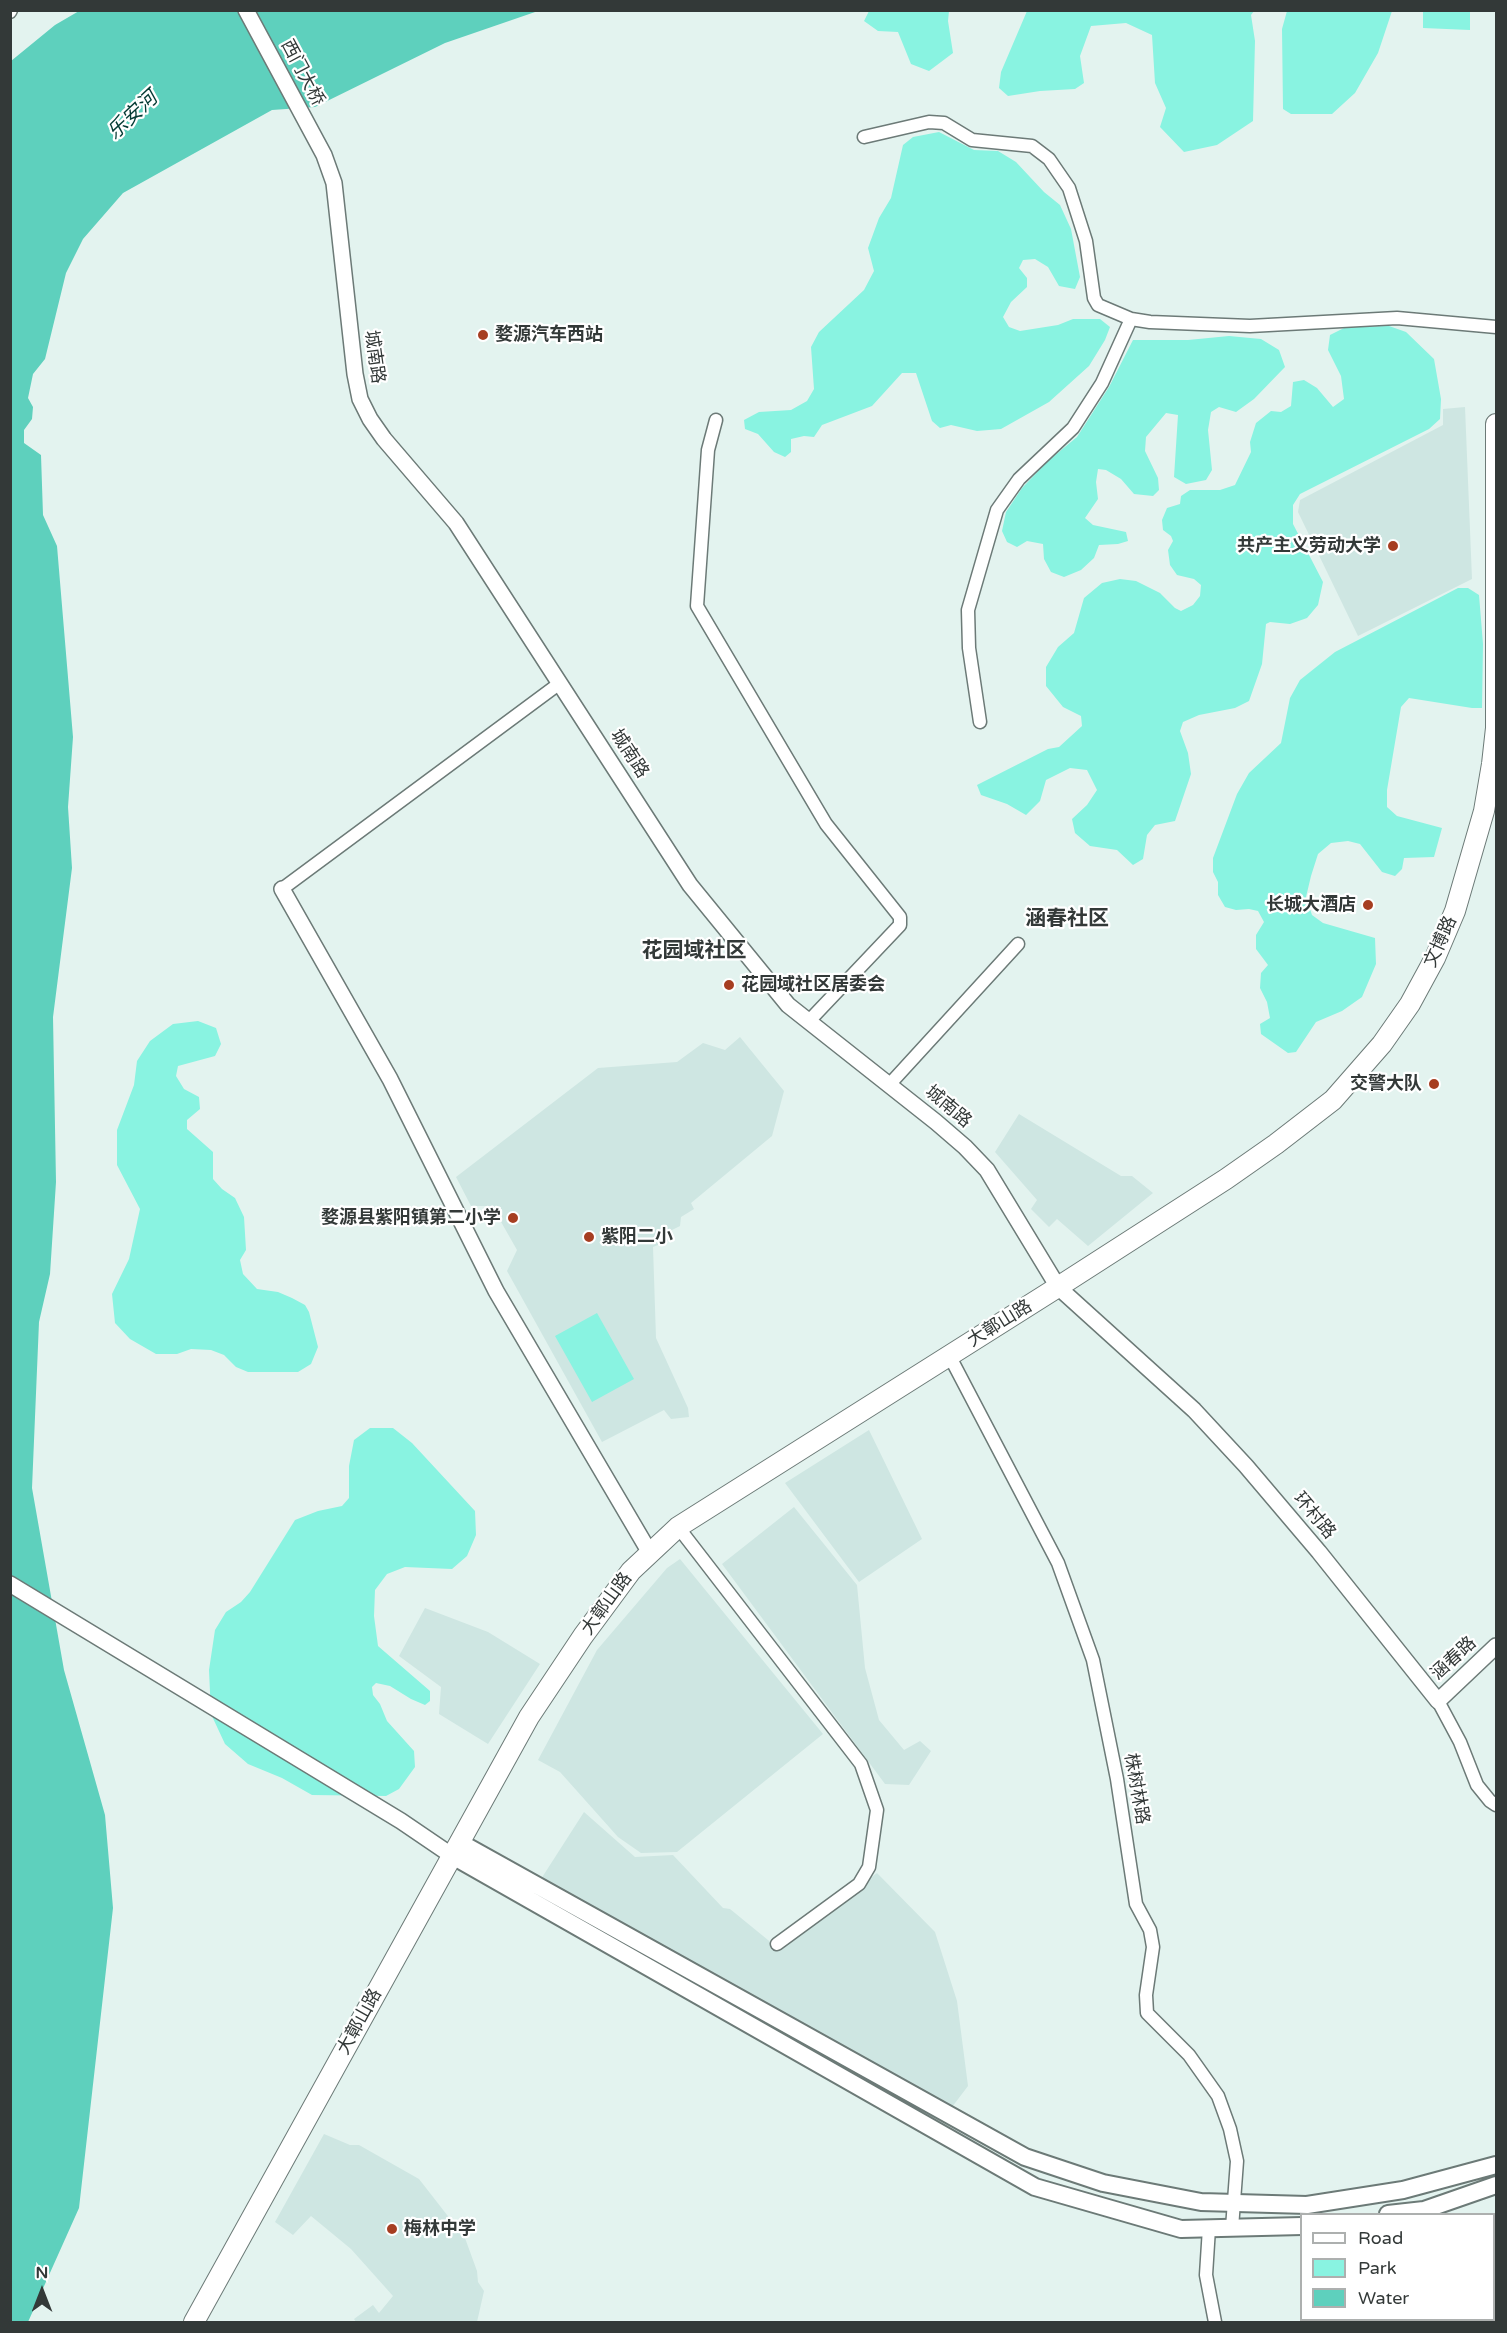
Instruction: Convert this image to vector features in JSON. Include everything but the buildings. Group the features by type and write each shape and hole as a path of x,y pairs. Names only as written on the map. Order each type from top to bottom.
{"main road":[{"name":"文博路","path":"1058,1287 1226,1179 1333,1100 1382,1044 1410,1004 1435,958 1455,911 1484,811 1496,728 1497,424"},
{"name":"大鄣山路","path":"194,2322 529,1717 631,1571 678,1527 1058,1287"},
{"path":"455,1849 1024,2157 1103,2183 1201,2202 1307,2205 1403,2190 1497,2165"},
{"path":"455,1849 1035,2187 1181,2229 1300,2226"},
{"path":"1397,2213 1424,2210 1497,2185"}],"street":[{"name":"西门大桥","path":"246,10 324,155"},
{"path":"864,137 929,122 944,123 972,140 1032,146 1049,159 1069,188 1086,241 1094,298 1098,305 1131,319 1150,322 1250,326 1397,318 1497,327"},
{"name":"城南路","path":"324,155 334,183 360,399 370,419 384,440 456,523 690,885 788,1005 965,1147 987,1170 1058,1287"},
{"path":"980,722 969,648 968,610 997,510 1019,479 1073,428 1102,383 1131,319"},
{"path":"716,420 708,450 697,606 826,824 900,917 900,925 809,1021"},
{"path":"560,683 282,889 390,1079 496,1291 650,1553"},
{"path":"889,1085 1018,944"},
{"name":"环村路","path":"1058,1287 1194,1410 1246,1466 1319,1552 1438,1701 1460,1742 1477,1785 1490,1801 1497,1805"},
{"name":"株树林路","path":"949,1355 1058,1563 1093,1660 1117,1779 1136,1904 1150,1930 1153,1947 1146,1995 1148,2013 1189,2055 1218,2096 1230,2129 1237,2161 1232,2228"},
{"path":"678,1527 861,1764 878,1810 869,1867 859,1884 777,1944"},
{"path":"10,1584 401,1821 455,1849"},
{"name":"涵春路","path":"1438,1701 1497,1646"},
{"path":"1209,2229 1206,2275 1215,2322"}],"shaded area":[{"name":"共产主义劳动大学","path":"1465,407 1472,579 1358,636 1298,512 1300,500 1443,425 1443,409"},
{"name":"紫阳二小","path":"740,1037 784,1091 772,1136 691,1203 694,1209 681,1217 680,1226 668,1232 668,1241 653,1247 656,1338 688,1408 689,1417 671,1419 664,1410 602,1442 507,1271 517,1250 492,1206 471,1206 456,1177 598,1068 677,1062 703,1043 725,1050"},
{"path":"1019,1114 1121,1176 1132,1176 1153,1193 1088,1246 1057,1219 1049,1227 1031,1209 1037,1200 995,1152"},
{"path":"869,1430 922,1539 859,1582 785,1483"},
{"path":"794,1507 857,1585 865,1668 879,1720 904,1750 920,1741 931,1751 909,1785 885,1784 722,1564"},
{"path":"680,1559 823,1734 677,1852 641,1853 618,1837 560,1772 538,1760 597,1650 667,1568"},
{"path":"425,1608 488,1632 540,1664 488,1744 439,1714 441,1687 399,1656"},
{"path":"584,1812 635,1857 673,1855 723,1908 730,1909 779,1949 877,1873 935,1932 957,2001 968,2086 949,2111 541,1879"},
{"name":"梅林中学","path":"324,2134 350,2145 359,2145 419,2179 465,2238 477,2271 478,2282 484,2291 477,2322 356,2322 354,2319 373,2305 379,2313 393,2296 351,2249 311,2216 293,2235 275,2222"}],"green space":[{"path":"869,11 949,11 948,21 953,53 929,71 911,64 898,32 878,31 864,21"},
{"path":"1027,11 1254,11 1251,15 1255,41 1253,121 1217,145 1184,152 1160,127 1166,108 1155,83 1152,35 1126,23 1091,26 1080,56 1084,83 1075,89 1008,96 999,88 1001,72"},
{"path":"1287,11 1392,11 1378,53 1355,93 1332,114 1291,114 1283,109 1282,29"},
{"path":"1423,11 1470,11 1470,30 1423,28"},
{"path":"939,132 974,150 998,151 1016,162 1044,192 1060,205 1071,229 1080,277 1075,289 1059,286 1048,267 1035,259 1023,260 1019,268 1027,278 1027,287 1011,302 1003,317 1009,327 1020,331 1058,325 1073,319 1100,319 1110,327 1105,340 1089,366 1049,402 1001,429 977,431 951,425 940,428 932,421 916,373 902,373 872,406 822,425 814,437 804,436 791,439 791,452 785,457 774,452 758,434 745,429 744,420 759,412 791,410 807,401 814,389 811,347 819,332 864,290 874,271 868,248 879,218 891,198 903,145 913,137"},
{"path":"1389,326 1406,332 1434,359 1441,399 1440,419 1429,429 1300,494 1293,505 1293,524 1323,582 1318,605 1307,618 1290,624 1270,622 1266,624 1262,664 1249,701 1235,708 1199,715 1183,722 1180,731 1188,753 1191,774 1175,821 1155,825 1147,835 1143,859 1133,865 1117,850 1090,846 1075,833 1072,819 1087,805 1097,790 1087,770 1070,768 1046,780 1040,801 1026,815 1007,804 981,795 977,785 1048,749 1059,747 1082,726 1081,716 1063,707 1046,686 1046,667 1058,647 1074,633 1084,598 1102,583 1120,579 1136,581 1160,593 1181,611 1193,605 1200,596 1201,585 1194,579 1177,575 1170,565 1168,550 1173,541 1171,536 1163,530 1162,520 1167,508 1180,504 1181,496 1190,490 1220,490 1235,485 1251,452 1250,442 1256,423 1271,411 1281,412 1291,406 1293,382 1304,380 1317,388 1333,407 1344,399 1341,376 1328,350 1330,335 1346,327"},
{"path":"1229,336 1261,339 1279,350 1285,367 1254,399 1236,412 1219,407 1211,412 1208,430 1212,470 1206,480 1186,484 1174,477 1178,415 1166,413 1146,437 1145,451 1158,478 1159,490 1153,496 1134,494 1121,479 1106,470 1098,469 1096,482 1098,499 1085,518 1093,525 1126,532 1128,541 1099,545 1094,558 1081,570 1064,577 1051,572 1044,559 1043,544 1027,541 1017,547 1007,542 1002,531 1006,512 1022,488 1048,461 1077,437 1109,387 1133,340 1188,340"},
{"path":"1458,588 1468,588 1479,595 1483,644 1482,708 1409,698 1401,707 1387,790 1387,807 1397,816 1442,828 1434,857 1404,858 1402,869 1395,876 1382,872 1360,844 1348,841 1331,843 1318,854 1306,897 1312,915 1323,923 1375,938 1376,964 1362,997 1342,1011 1316,1022 1296,1052 1288,1053 1261,1034 1260,1024 1270,1018 1267,1002 1260,988 1261,973 1268,965 1256,949 1256,935 1264,922 1258,911 1225,907 1218,895 1218,882 1213,872 1213,858 1237,794 1249,773 1281,743 1290,698 1300,680 1335,652"},
{"path":"198,1021 216,1028 221,1044 215,1056 178,1066 176,1076 184,1089 199,1097 200,1109 187,1120 187,1129 213,1152 213,1179 235,1198 244,1217 246,1250 240,1260 243,1274 257,1289 278,1292 292,1298 305,1305 309,1312 318,1347 311,1364 298,1372 248,1372 236,1367 224,1355 211,1350 191,1349 177,1354 156,1354 130,1339 115,1323 112,1294 129,1259 140,1209 117,1165 117,1130 134,1085 137,1061 150,1041 173,1024"},
{"path":"597,1313 634,1379 592,1402 555,1336"},
{"path":"370,1428 393,1428 412,1443 475,1511 476,1535 467,1556 452,1569 405,1567 387,1574 375,1590 374,1616 378,1646 430,1691 430,1701 425,1705 390,1686 376,1683 372,1687 373,1695 380,1704 387,1721 414,1751 415,1767 399,1789 386,1796 312,1795 282,1778 248,1764 225,1744 211,1714 209,1670 215,1630 226,1612 241,1602 250,1592 295,1520 318,1511 342,1506 349,1498 349,1466 354,1440"},
{"path":"1495,2226 1496,2322 1373,2322 1495,2321"}],"water":[{"name":"乐安河","path":"79,11 538,11 445,43 315,107 272,110 123,193 83,239 66,273 45,359 33,374 28,398 33,407 32,419 24,430 24,443 41,455 43,515 57,546 73,737 68,807 72,868 53,1017 56,1182 50,1274 39,1322 32,1488 64,1670 105,1815 113,1908 79,2208 28,2322 11,2322 11,61 55,25"}],"place":[{"name":"婺源汽车西站","path":"483,335"},
{"name":"共产主义劳动大学","path":"1393,546"},
{"name":"长城大酒店","path":"1368,905"},
{"name":"花园域社区居委会","path":"729,985"},
{"name":"交警大队","path":"1434,1084"},
{"name":"婺源县紫阳镇第二小学","path":"513,1218"},
{"name":"紫阳二小","path":"589,1237"},
{"name":"梅林中学","path":"392,2229"}],"district":[{"name":"涵春社区","path":"1067,919"},
{"name":"花园域社区","path":"694,951"}]}
